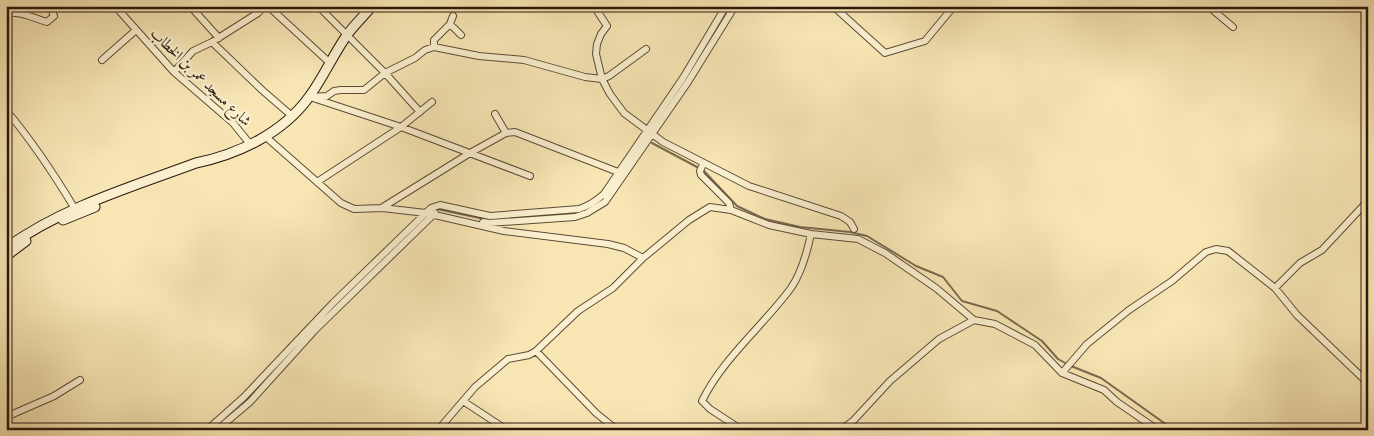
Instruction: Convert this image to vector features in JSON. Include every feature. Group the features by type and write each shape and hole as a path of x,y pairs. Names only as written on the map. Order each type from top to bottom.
{"main road":[{"path":"6,248 27,233 74,208 196,163 211,160 266,137 292,116 310,97 347,35 372,6"},
{"path":"6,256 29,239 56,223 200,168 211,160"}],"street":[{"path":"6,13 24,14 47,22 54,16 50,6"},
{"name":"شارع مسجد عمر بن الخطاب","path":"115,6 174,72 233,123 250,144"},
{"path":"190,6 219,38"},
{"path":"252,6 258,13"},
{"path":"174,72 193,52 258,13 264,6"},
{"path":"268,6 330,62"},
{"path":"318,6 385,73 420,112"},
{"path":"594,6 608,26 601,34 597,44 596,54 602,79 624,113 663,142 704,164 749,186 841,216 850,222 854,229"},
{"path":"207,430 244,397 430,214 440,211 490,224 582,216 600,206 611,196 726,6"},
{"path":"430,214 431,208 440,205 490,216 579,209 592,204 604,194 618,172 688,82 735,6"},
{"path":"832,6 885,53 925,41 954,6"},
{"path":"1208,6 1234,27"},
{"path":"434,47 434,40 450,24 452,16"},
{"path":"450,24 461,35"},
{"path":"102,60 136,30"},
{"path":"212,42 292,116"},
{"path":"310,97 327,96 334,91 341,90 364,90 385,73 415,58 425,50 434,47 478,56 524,60 585,77 602,79 646,49"},
{"path":"310,97 401,127 530,176"},
{"path":"317,182 401,127 432,102"},
{"path":"6,110 24,131 53,172 74,208"},
{"path":"495,114 506,133"},
{"path":"382,208 470,153 506,133 515,132 618,172"},
{"path":"266,137 341,203 354,209 382,208 430,214 504,231 608,244 624,248 643,258"},
{"path":"704,164 700,171 701,175 729,203 731,210"},
{"path":"1274,288 1300,263 1322,250 1364,205 1368,204"},
{"path":"438,430 475,387 508,359 529,355 536,351 578,311 613,288 643,258 689,220 710,207 731,210 760,223 812,234 858,240 885,253 936,288 974,320 995,324 1035,345 1062,373 1104,390 1117,402 1158,430"},
{"path":"742,430 710,409 702,401 707,390 724,366 792,287 804,263 812,234"},
{"path":"1062,373 1087,344 1129,310 1172,281 1206,252 1216,249 1228,251 1274,288 1297,315 1368,383"},
{"path":"841,430 853,421 890,382 939,339 974,320"},
{"path":"217,430 250,402 313,328"},
{"path":"536,351 596,413 617,430"},
{"path":"6,417 54,396 80,380"},
{"path":"463,401 507,430"}],"waterway":[{"path":"696,62 731,6"},
{"path":"652,143 697,167"},
{"path":"704,171 737,206 765,219 800,227 850,232 867,236 916,266 943,277 962,301 997,311 1042,341 1058,359 1067,364"},
{"path":"437,209 484,219"},
{"path":"531,217 569,214 588,209"},
{"path":"327,313 349,292"},
{"path":"1071,366 1101,378 1174,430"},
{"path":"212,430 245,401 266,378"}]}
